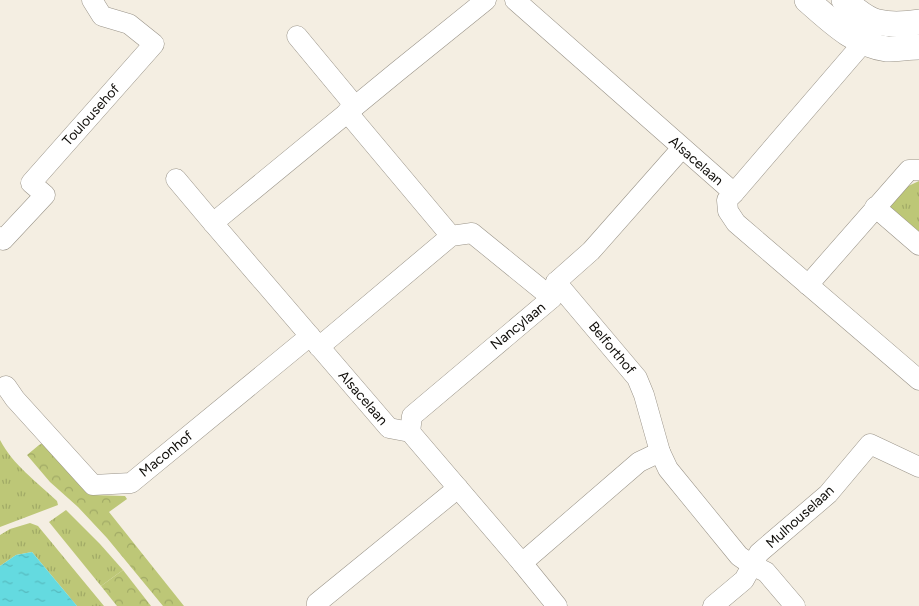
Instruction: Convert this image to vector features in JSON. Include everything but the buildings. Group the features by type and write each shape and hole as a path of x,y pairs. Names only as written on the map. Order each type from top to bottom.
{"street":[{"name":"Toulousehof","path":"0,237 3,240 45,195 31,183 154,44 129,24 102,16 92,0"},
{"path":"214,223 486,0"},
{"name":"Alsacelaan","path":"515,0 734,193 863,43 876,22"},
{"path":"807,0 837,27 863,43 888,49 919,47"},
{"path":"844,0 854,9 876,22 899,24 919,22"},
{"path":"297,36 351,109 451,236 314,341"},
{"name":"Nancylaan","path":"410,432 412,416 554,290 682,148"},
{"path":"808,285 908,170 919,170"},
{"name":"Alsacelaan","path":"176,179 389,428 410,432"},
{"path":"734,193 728,200 728,211 736,223 919,380"},
{"path":"876,207 919,245"},
{"name":"Belforthof","path":"451,236 472,233 554,290 637,378 644,395 660,452 668,469 739,556 766,572 795,606"},
{"name":"Maconhof","path":"6,386 15,399 93,485 131,483 314,341"},
{"path":"410,432 522,562 557,606"},
{"name":"Mulhouselaan","path":"713,606 744,580 759,553 828,494 870,444 919,466"},
{"path":"522,562 639,462 660,452"},
{"path":"317,606 317,604 458,488"}],"green space":[{"path":"919,181 919,234 887,206 902,189"},
{"path":"0,440 18,465 57,501 58,505 0,527"},
{"path":"43,443 92,495 125,496 127,499 109,512 184,606 163,606 107,538 78,507 50,482 27,455"},
{"path":"66,510 123,570 101,586 49,522"},
{"path":"30,523 38,526 104,606 77,606 32,552 16,555 0,566 0,535 10,529"},
{"path":"123,570 151,606 117,606 101,586"}],"water":[{"path":"32,552 77,606 0,606 0,566 16,555"}]}
